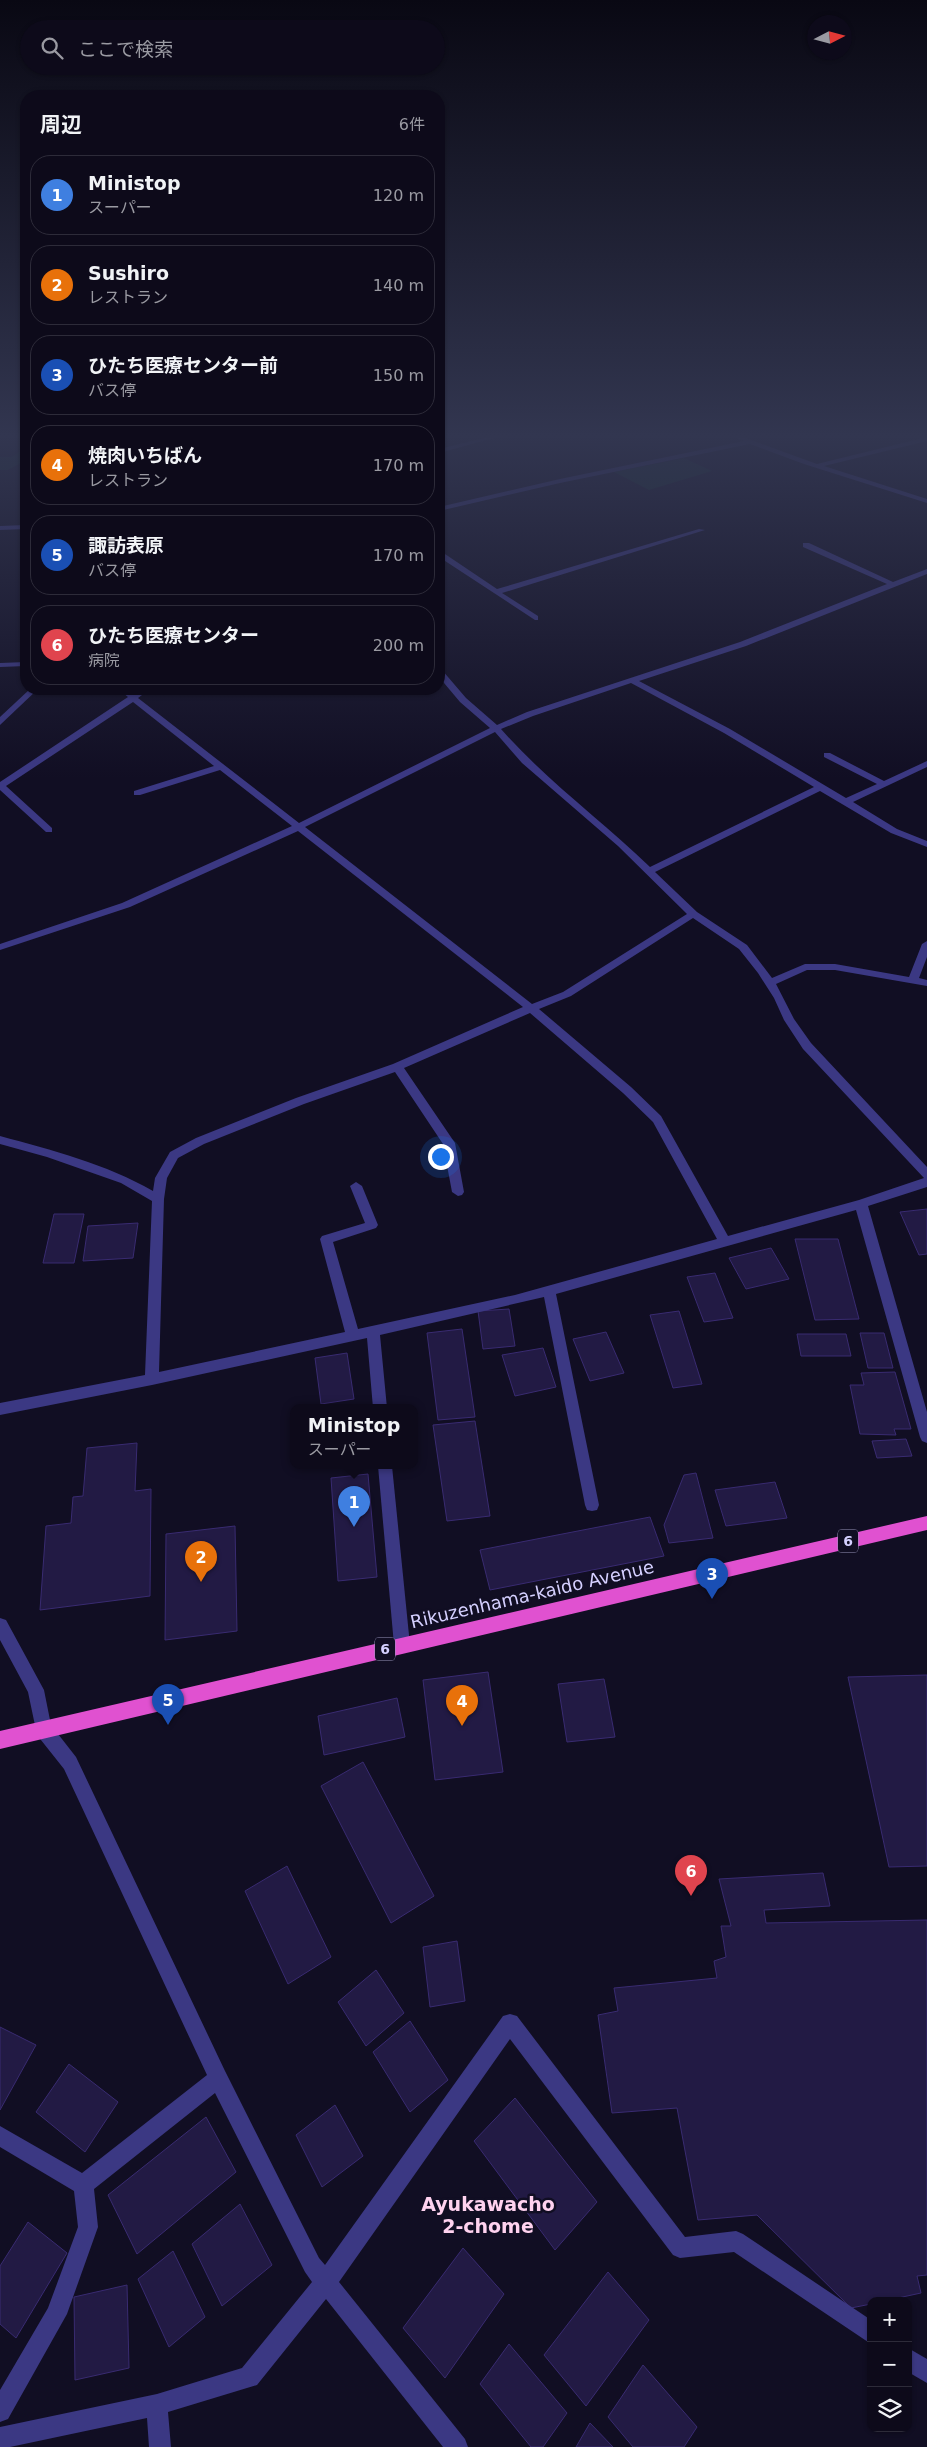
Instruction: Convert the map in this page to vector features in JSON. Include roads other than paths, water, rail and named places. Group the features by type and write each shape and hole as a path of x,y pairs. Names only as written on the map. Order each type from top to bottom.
{"highway":[{"name":"Rikuzenhama-kaido Avenue","path":"0,1740 927,1523"}],"street":[{"path":"496,592 634,550"},
{"path":"817,550 892,584"},
{"path":"445,558 535,618"},
{"path":"0,948 124,906 299,827 496,728 569,699 794,625 927,571"},
{"path":"0,665 20,664"},
{"path":"445,679 463,700 496,728 525,761 622,844 693,914 743,947 769,983 789,1020 807,1046 927,1175"},
{"path":"631,680 727,731 894,831 927,844"},
{"path":"0,722 28,695"},
{"path":"131,695 531,1008 627,1090 657,1119 725,1242"},
{"path":"49,830 1,786 137,695"},
{"path":"827,755 884,784"},
{"path":"846,802 927,764"},
{"path":"137,794 222,766"},
{"path":"649,871 820,787"},
{"path":"152,1379 158,1199 162,1178 174,1155 200,1141 300,1101 397,1067 531,1008 568,994 693,914"},
{"path":"914,980 927,944"},
{"path":"769,983 805,967 835,967 927,983"},
{"path":"397,1067 449,1143 458,1192"},
{"path":"0,1140 50,1154 125,1180 158,1199"},
{"path":"0,1409 152,1379 515,1300 861,1204 927,1182"},
{"path":"353,1336 326,1240 372,1225 356,1186"},
{"path":"861,1204 927,1437"},
{"path":"548,1290 592,1505"},
{"path":"373,1332 380,1404"},
{"path":"385,1469 402,1645"},
{"path":"0,1625 36,1690 42,1729 70,1763 218,2078 312,2265 457,2447"},
{"path":"0,2438 157,2405 249,2377 326,2282 510,2023 680,2248 736,2241 867,2331"},
{"path":"83,2185 218,2078"},
{"path":"0,2136 83,2185"},
{"path":"0,2411 56,2314 88,2227 83,2185"},
{"path":"912,2362 927,2372"},
{"path":"157,2405 160,2447"}],"place":[{"name":"Ministop","path":"354,1527"},
{"name":"Sushiro","path":"201,1582"},
{"name":"ひたち医療センター前","path":"712,1599"},
{"name":"諏訪表原","path":"168,1725"},
{"name":"焼肉いちばん","path":"462,1726"},
{"name":"ひたち医療センター","path":"691,1896"}],"district":[{"name":"Ayukawacho 2-chome","path":"488,2215"}]}
